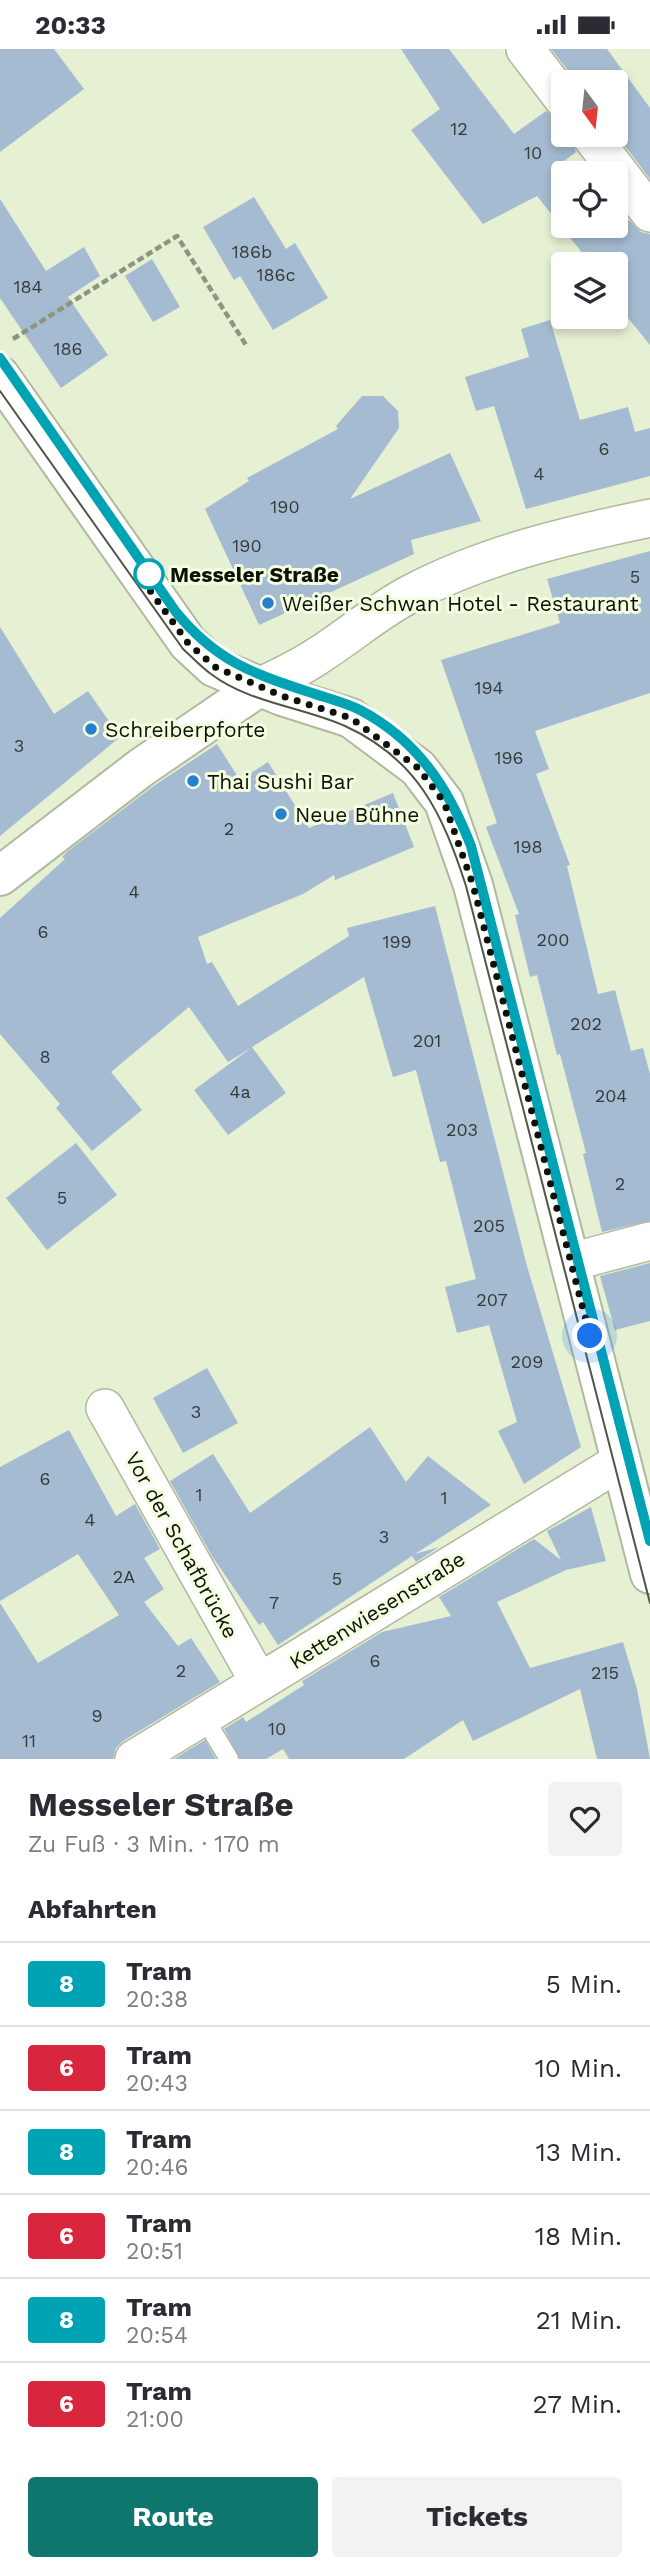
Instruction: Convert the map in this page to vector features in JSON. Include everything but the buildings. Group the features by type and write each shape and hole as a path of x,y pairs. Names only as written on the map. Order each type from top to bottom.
{"street":[{"path":"525,49 551,83"},
{"path":"599,147 650,213"},
{"path":"5,359 188,643 215,667 259,687 351,718 418,768 444,802 473,885 650,1574"},
{"path":"0,876 142,767 259,687 305,665 402,599 463,571 582,532 650,518"},
{"path":"571,1262 650,1241"},
{"name":"Vor der Schafbrücke","path":"105,1408 259,1682"},
{"name":"Kettenwiesenstraße","path":"134,1759 621,1461"}],"lane":[{"path":"204,1716 229,1759"}],"path":[{"path":"5,359 177,236 246,345"}],"tram line":[{"path":"0,358 175,612 190,629 220,654 252,671 348,705 380,722 414,751 441,785 452,805 471,847 650,1541"},
{"name":"8","path":"0,358 176,612 196,636 219,656 273,680 358,709 406,741 442,782 471,846 650,1541"},
{"path":"0,391 183,649 211,674 242,692 329,719 370,739 409,772 437,813 466,886 650,1603"}],"place":[{"name":"Messeler Straße","path":"149,574"},
{"name":"Weißer Schwan Hotel - Restaurant","path":"268,603"},
{"name":"Schreiberpforte","path":"91,729"},
{"name":"Thai Sushi Bar","path":"193,781"},
{"name":"Neue Bühne","path":"281,814"}],"route":[{"path":"149,574 141,578 164,613 188,643 215,667 282,696 351,718 395,748 418,768 444,802 473,885 590,1336"}]}
